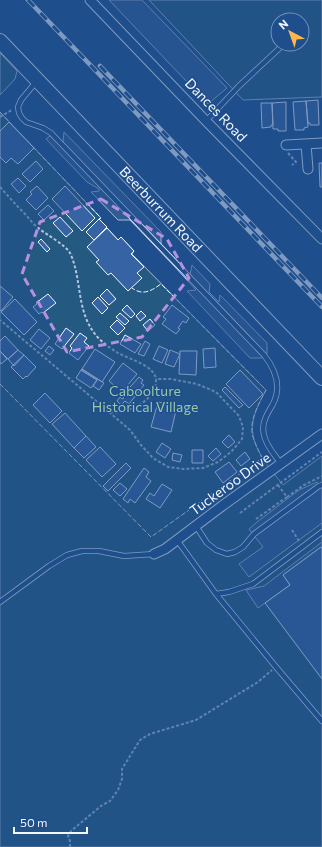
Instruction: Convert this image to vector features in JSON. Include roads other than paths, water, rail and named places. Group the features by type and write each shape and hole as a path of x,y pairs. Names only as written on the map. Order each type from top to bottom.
{"main road":[{"name":"Beerburrum Road","path":"0,40 322,378"}],"street":[{"name":"Dances Road","path":"90,0 322,239"},
{"path":"289,145 322,143"},
{"path":"306,144 308,169"},
{"name":"Tuckeroo Drive","path":"154,554 165,549 322,434"}],"lane":[{"path":"206,121 239,86 275,52"},
{"path":"38,80 21,100 18,107 22,118 26,122 43,128 51,133 270,363 274,371 277,389 273,403 264,422 263,434 270,450 281,464"},
{"path":"196,526 207,543 216,550 227,554 235,552 254,534 322,485"},
{"path":"216,594 229,592 253,584 322,532"},
{"path":"177,540 216,594 322,721"},
{"path":"0,602 49,566 67,555 82,551 124,556 154,554"}],"railway":[{"path":"28,0 322,307"},
{"path":"100,66 322,298"}],"park label":[{"name":"Caboolture Historical Village","path":"145,400"}]}
